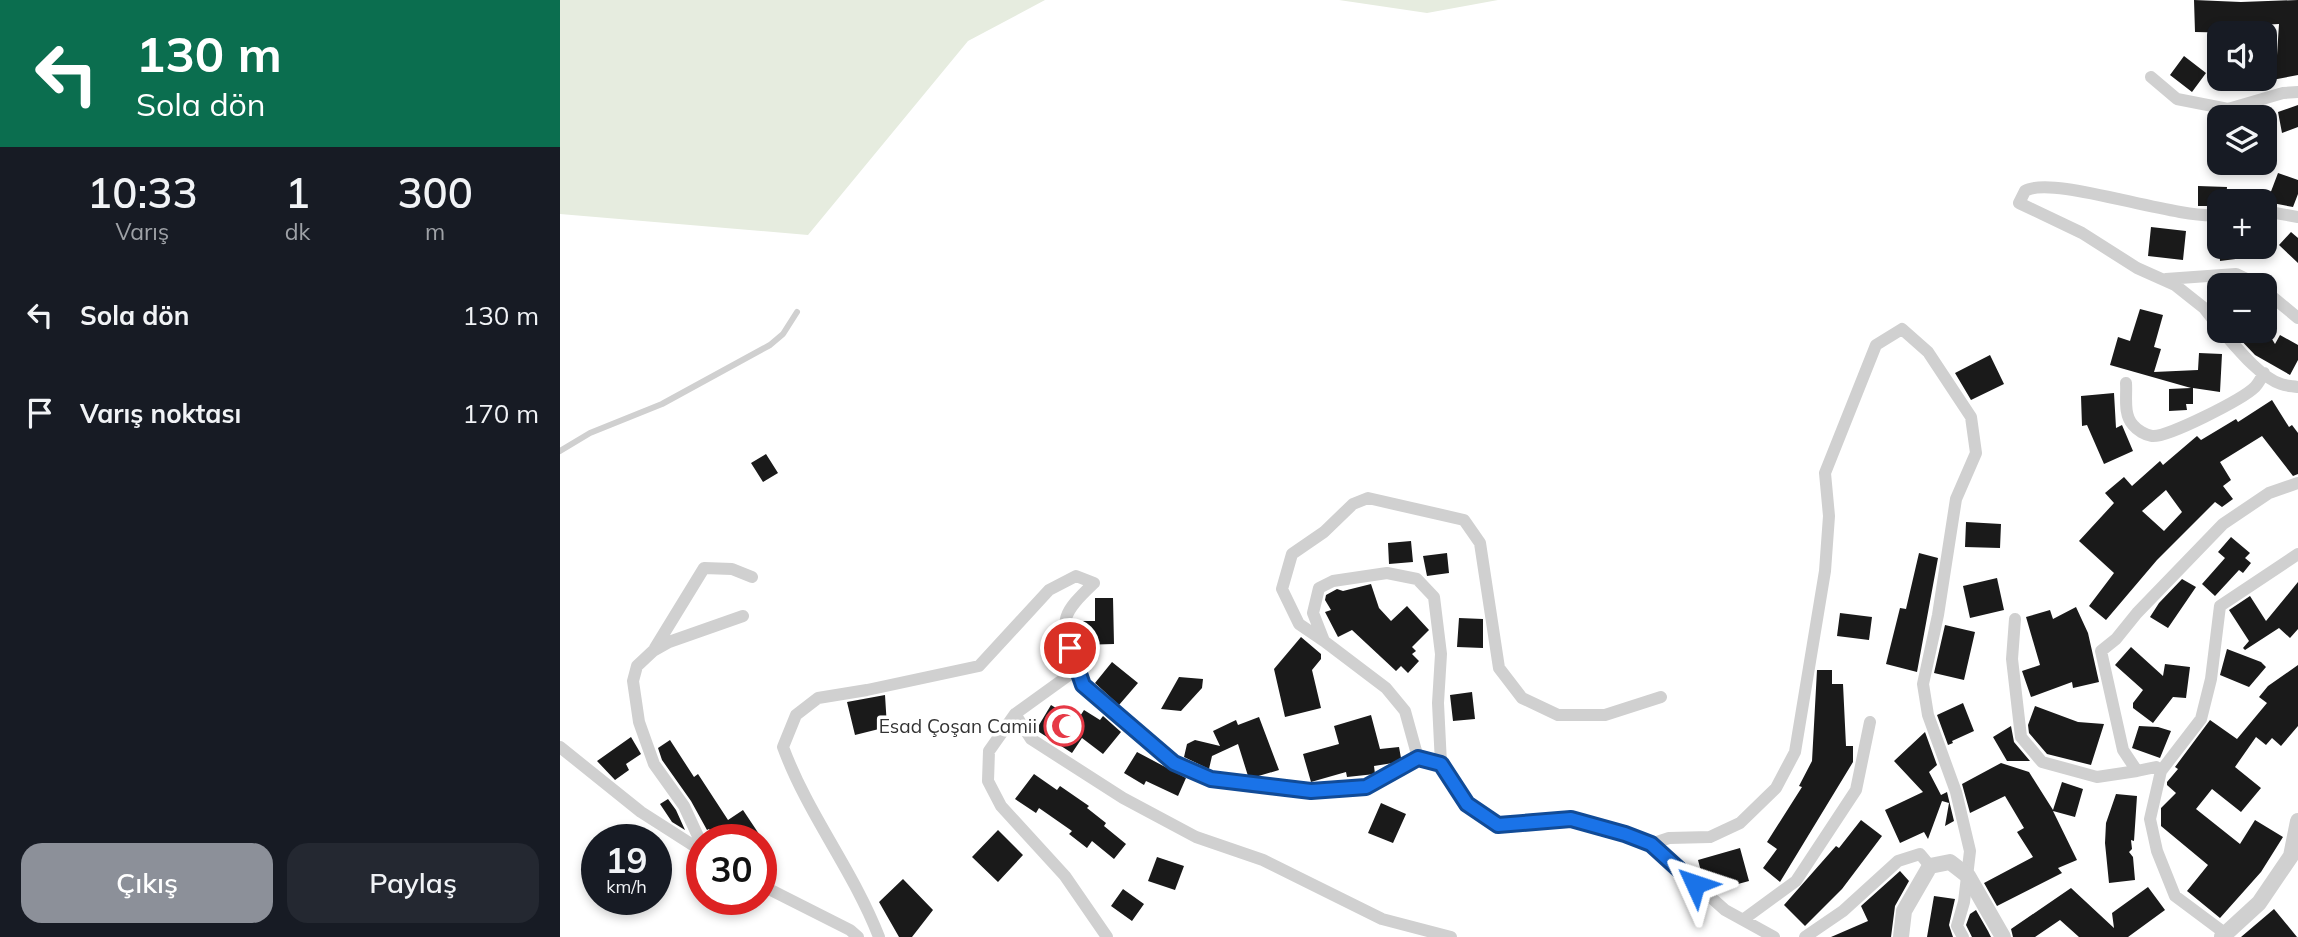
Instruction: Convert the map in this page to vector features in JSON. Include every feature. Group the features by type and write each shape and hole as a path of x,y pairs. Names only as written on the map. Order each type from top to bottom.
{"street":[{"path":"2151,77 2177,99 2228,109 2283,93 2298,92"},
{"path":"2207,215 2185,214 2094,193 2036,186 2025,191 2019,203 2082,233 2137,268 2166,279 2207,312"},
{"path":"2277,213 2298,217"},
{"path":"2166,279 2207,276"},
{"path":"2277,301 2298,318"},
{"path":"1651,844 1669,838 1710,837 1740,823 1776,788 1795,752 1825,570 1829,516 1825,472 1875,345 1902,330 1928,352 1971,417 1976,453 1956,499 1938,615 1923,684 1928,715 1956,792 1970,851 1964,902 1957,926 1963,937"},
{"path":"2232,343 2239,352 2279,384 2298,387"},
{"path":"2126,383 2125,404 2130,422 2152,436 2178,430 2246,394 2257,386 2264,373"},
{"path":"2137,771 2123,750 2101,651 2116,639 2137,612 2223,524 2269,493 2298,483"},
{"path":"1418,758 1405,711 1386,688 1298,624 1282,589 1292,554 1324,532 1353,504 1368,498 1464,520 1480,543 1499,668 1522,698 1558,715 1605,715 1661,697"},
{"path":"2298,554 2220,606 2211,679 2201,719 2161,771 2150,819 2158,851 2175,896 2224,936 2259,904 2291,856 2298,821"},
{"path":"653,651 704,568 733,569 752,577"},
{"path":"1324,641 1313,613 1319,588 1333,581 1387,573 1417,579 1434,597 1441,654 1438,703 1441,764 1467,804 1498,825 1571,819 1651,844 1725,911 1774,937"},
{"path":"879,937 867,905 796,783 783,747 796,715 818,698 979,666 1049,590 1076,576 1094,583 1069,607 1064,625 1076,670 1083,685 1174,763 1211,779 1311,791 1366,787 1418,758 1441,764"},
{"path":"692,824 684,806 654,764 639,722 633,681 637,666 653,651 669,642 743,616"},
{"path":"2015,619 2012,659 2021,737 2042,762 2097,777 2157,767 2161,771"},
{"path":"1076,670 1014,714 989,751 988,781 1001,806 1065,876 1107,937"},
{"path":"1014,714 1031,739 1123,798 1196,837 1263,860 1382,919 1451,937"},
{"path":"1744,919 1796,881 1857,790 1870,722"},
{"path":"560,747 641,812 686,840"},
{"path":"1805,937 1843,911 1898,860 1920,854 1930,866"},
{"path":"1900,937 1904,911 1930,866 1951,862 1968,876 2003,937"},
{"path":"777,893 850,930 858,937"}],"lane":[{"path":"560,451 590,433 663,404 770,345 783,334 797,312"}],"shaded area":[{"path":"560,0 1045,0 968,41 808,235 560,214"},
{"path":"1339,0 1498,0 1427,13"}],"building":[{"path":"2194,0 2298,0 2298,75 2277,79 2277,21 2207,21 2207,32 2195,32"},
{"path":"2184,56 2206,73 2192,92 2170,75"},
{"path":"2298,105 2298,127 2282,133 2278,112"},
{"path":"2278,173 2298,180 2298,194 2293,207 2277,204 2277,189 2272,189"},
{"path":"2198,186 2227,187 2207,189 2207,206 2198,206"},
{"path":"2151,227 2186,231 2183,260 2148,256"},
{"path":"2291,232 2298,238 2298,263 2279,245"},
{"path":"2140,309 2163,315 2154,347 2161,349 2154,372 2198,370 2199,353 2222,354 2220,392 2193,388 2193,404 2186,404 2187,410 2169,411 2169,389 2191,388 2110,365 2118,337 2130,341"},
{"path":"2280,335 2298,345 2298,360 2290,375 2255,355 2244,343 2275,344"},
{"path":"1990,355 2004,384 1971,400 1955,373"},
{"path":"2114,393 2116,428 2122,425 2133,451 2104,464 2087,425 2082,426 2081,396"},
{"path":"2272,400 2289,427 2292,425 2298,433 2298,474 2293,476 2262,436 2220,462 2231,480 2223,486 2233,499 2222,507 2215,502 2157,560 2106,620 2089,606 2114,573 2079,541 2114,503 2105,493 2124,477 2132,486 2160,461 2163,465 2197,436 2201,440 2236,419 2238,422","holes":["2166,490 2182,512 2164,531 2142,511"]},
{"path":"766,454 778,473 763,482 751,463"},
{"path":"1966,522 2001,524 2000,548 1965,547"},
{"path":"2231,537 2250,553 2245,558 2251,563 2243,573 2239,570 2215,596 2202,584 2225,558 2218,552"},
{"path":"1411,541 1413,562 1389,564 1388,543"},
{"path":"1447,553 1449,573 1427,576 1423,556"},
{"path":"1919,553 1938,558 1917,672 1886,664 1900,608 1906,609"},
{"path":"1997,578 2004,610 1970,618 1963,586"},
{"path":"2182,579 2196,587 2168,628 2150,617 2159,603"},
{"path":"2298,582 2298,629 2290,638 2279,628 2245,650 2243,648 2249,641 2229,610 2250,596 2266,621"},
{"path":"1371,584 1379,608 1391,621 1407,606 1429,630 1412,647 1416,651 1412,654 1419,661 1408,673 1401,666 1396,671 1352,630 1338,637 1325,612 1331,610 1325,600 1326,595 1337,589 1343,591"},
{"path":"1095,598 1113,598 1114,644 1079,645 1079,621 1095,621"},
{"path":"2076,607 2088,633 2099,682 2073,688 2072,682 2031,697 2022,671 2040,665 2026,617 2050,610 2053,619"},
{"path":"1840,613 1872,617 1869,640 1837,636"},
{"path":"1459,618 1483,619 1483,648 1457,647"},
{"path":"1945,625 1975,632 1964,680 1934,673"},
{"path":"1301,637 1321,654 1321,659 1312,670 1321,708 1285,717 1274,669"},
{"path":"2131,647 2163,676 2165,664 2190,667 2186,698 2173,697 2153,723 2133,708 2133,703 2143,690 2115,665"},
{"path":"2227,649 2261,662 2266,667 2249,687 2220,675"},
{"path":"1112,662 1138,683 1119,705 1095,683"},
{"path":"2298,665 2298,726 2281,746 2272,738 2266,745 2256,737 2235,767 2261,788 2241,812 2212,789 2196,809 2240,844 2255,820 2283,837 2261,872 2220,918 2187,891 2208,865 2161,826 2161,808 2176,793 2167,782 2210,720 2237,739 2267,703 2259,697 2268,686"},
{"path":"1817,670 1832,670 1832,684 1843,684 1846,746 1853,746 1853,762 1780,882 1763,868 1777,849 1767,842 1802,787 1799,786 1812,761"},
{"path":"1179,677 1203,679 1202,688 1181,711 1161,709"},
{"path":"1472,692 1475,719 1453,721 1450,695"},
{"path":"885,695 887,727 855,735 847,702"},
{"path":"1963,703 1974,731 1948,745 1937,715"},
{"name":"Esad Çoşan Camii","path":"1051,705 1077,721 1084,710 1100,720 1103,716 1121,732 1103,754 1082,738 1072,753 1036,730"},
{"path":"2035,706 2078,722 2104,724 2091,765 2047,754 2029,733 2028,725"},
{"path":"1371,715 1380,749 1399,747 1401,758 1393,763 1374,766 1375,774 1347,777 1346,772 1311,782 1303,754 1339,744 1334,726"},
{"path":"1259,717 1279,770 1255,777 1248,776 1238,744 1212,756 1209,769 1184,757 1187,744 1195,740 1220,746 1213,731 1236,720 1238,725"},
{"path":"2011,726 2014,742 2030,761 2007,761 1993,737"},
{"path":"2139,726 2171,731 2160,758 2132,748"},
{"path":"1925,732 1937,765 1929,772 1941,795 1947,792 1954,821 1945,826 1949,803 1942,801 1928,839 1924,832 1900,843 1885,810 1923,792 1894,761"},
{"path":"631,737 641,754 626,764 629,770 615,780 597,761"},
{"path":"670,740 694,777 698,774 728,820 743,810 752,824 704,824 662,760 658,748"},
{"path":"1137,752 1186,778 1178,796 1146,781 1144,785 1124,773"},
{"path":"2001,763 2029,772 2053,810 2062,782 2083,789 2075,817 2053,811 2077,860 2058,868 2062,873 1997,906 1984,883 2033,857 2017,832 2024,828 2005,796 1970,813 1962,784"},
{"path":"1034,774 1057,790 1060,786 1089,806 1087,808 1106,823 1104,826 1126,844 1114,859 1092,841 1087,848 1069,834 1072,831 1039,808 1036,813 1015,799"},
{"path":"2116,794 2137,796 2134,841 2131,840 2132,849 2129,852 2133,857 2135,880 2109,883 2106,823"},
{"path":"668,799 685,830 672,822 660,804"},
{"path":"1381,803 1406,814 1393,843 1368,833"},
{"path":"1861,820 1882,836 1842,889 1805,926 1784,905 1836,846 1839,848"},
{"path":"998,830 1023,855 998,882 972,857"},
{"path":"1740,848 1749,881 1716,890 1703,879 1698,860"},
{"path":"1157,857 1184,866 1175,890 1148,881"},
{"path":"1900,871 1909,881 1895,906 1891,937 1831,937 1868,921 1861,906"},
{"path":"903,879 933,910 912,937 899,937 879,902"},
{"path":"2148,887 2165,910 2128,937 2079,937 2060,920 2035,937 2013,937 2011,929 2071,888 2114,928 2112,913"},
{"path":"1123,889 1144,904 1132,921 1111,906"},
{"path":"1934,896 1955,899 1949,925 1953,937 1927,937"},
{"path":"2274,909 2297,937 2241,937"},
{"path":"1976,910 1991,937 1972,937 1966,925 1970,914"}],"place":[{"name":"Esad Çoşan Camii","path":"1064,726"}],"route":[{"path":"1070,648 1083,685 1174,763 1211,779 1311,791 1366,787 1418,758 1441,764 1467,804 1498,825 1571,819 1625,834 1651,844 1695,884"}]}
